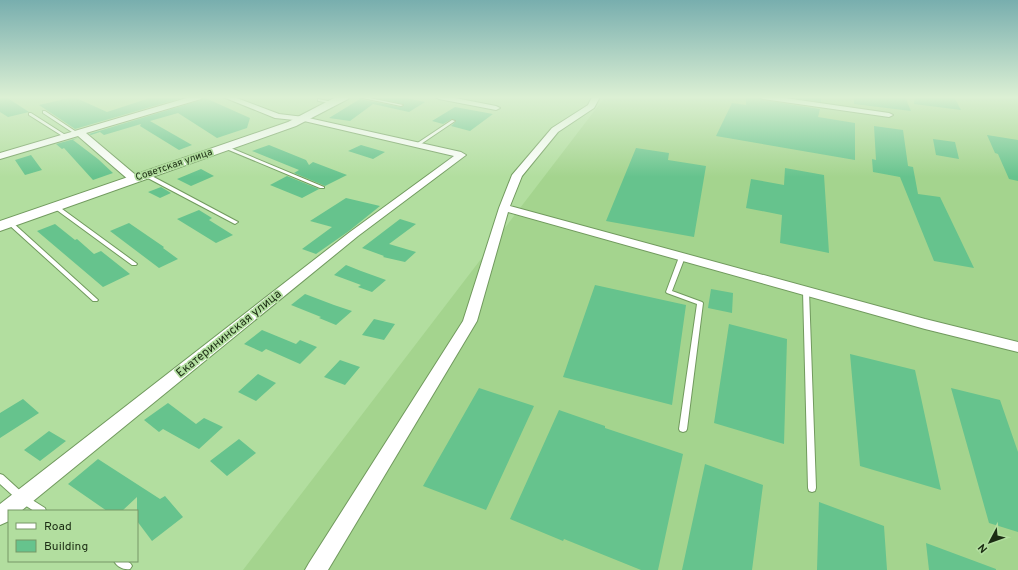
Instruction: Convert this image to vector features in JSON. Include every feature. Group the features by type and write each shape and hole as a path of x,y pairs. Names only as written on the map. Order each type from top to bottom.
{"street":[{"path":"1,154 109,124"},
{"name":"Советская улица","path":"5,224 289,124"},
{"path":"327,124 417,145"},
{"path":"316,570 470,321 504,208 517,175 555,130 564,124"},
{"path":"77,133 140,177"},
{"name":"Екатерининская улица","path":"8,510 354,234 461,155 417,145"},
{"path":"504,208 925,324 1018,347"}],"lane":[{"path":"45,124 65,136"},
{"path":"62,124 77,133"},
{"path":"417,145 449,124"},
{"path":"225,147 322,188"},
{"path":"140,177 235,222"},
{"path":"56,207 134,264"},
{"path":"5,224 95,300"},
{"path":"682,257 669,292 700,303 683,428"},
{"path":"806,291 812,488"},
{"path":"0,478 23,499 40,510"}],"shaded area":[{"path":"585,124 1018,124 1018,570 243,570"}],"building":[{"path":"67,124 94,124 75,129"},
{"path":"123,124 155,124 192,145 179,150 140,126 141,124 104,135 100,132 91,135 89,134"},
{"path":"195,124 248,124 247,128 217,138"},
{"path":"453,124 480,124 470,131 451,126"},
{"path":"722,124 855,124 855,160 716,136"},
{"path":"874,126 903,130 908,166 913,167 918,194 940,197 974,268 934,261 900,177 873,172 872,159 876,160"},
{"path":"987,135 1018,140 1018,181 1009,179 998,154 995,153"},
{"path":"78,138 73,140 98,159 113,173 93,180 64,148 62,149 56,144"},
{"path":"933,139 955,142 959,159 936,155"},
{"path":"269,145 306,160 309,165 313,162 347,175 325,186 294,173 299,170 252,151"},
{"path":"361,145 385,152 373,159 348,151"},
{"path":"636,148 669,153 668,160 706,166 694,237 606,221"},
{"path":"31,155 42,170 25,175 15,160"},
{"path":"785,168 824,175 829,253 780,243 782,215 746,208 751,179 784,185"},
{"path":"201,169 214,176 191,186 177,179"},
{"path":"287,176 319,189 302,198 270,185"},
{"path":"161,187 171,193 160,198 148,192"},
{"path":"346,198 380,206 349,231 316,254 302,249 332,227 310,221"},
{"path":"199,210 212,218 209,220 233,235 216,243 177,219"},
{"path":"400,219 416,224 389,244 416,252 405,262 383,257 384,256 362,248"},
{"path":"129,223 164,247 163,248 178,259 159,268 110,231"},
{"path":"55,224 75,240 77,239 94,254 101,251 130,274 103,287 37,231"},
{"path":"346,265 386,280 372,292 358,287 361,285 334,275"},
{"path":"595,285 686,305 672,405 563,377"},
{"path":"711,289 733,293 732,313 708,308"},
{"path":"305,294 352,311 336,325 319,318 321,317 291,305"},
{"path":"374,319 395,324 384,340 362,335"},
{"path":"729,324 787,339 784,444 714,423"},
{"path":"262,330 296,344 300,340 317,347 300,364 266,349 262,352 244,344"},
{"path":"850,354 915,370 941,490 860,466"},
{"path":"340,360 360,367 345,385 324,377"},
{"path":"258,374 276,383 256,401 238,392"},
{"path":"479,388 534,406 486,510 423,486"},
{"path":"951,388 1000,400 1018,452 1018,532 989,523"},
{"path":"23,399 39,413 0,438 0,413"},
{"path":"168,403 196,424 204,418 223,427 199,449 163,429 159,432 144,420"},
{"path":"559,410 605,426 605,428 683,454 658,570 641,570 564,539 563,541 510,519"},
{"path":"49,431 66,441 40,461 24,450"},
{"path":"239,439 256,453 227,476 210,461"},
{"path":"98,459 160,499 165,496 183,517 152,541 138,522 137,497 123,510 106,510 68,484"},
{"path":"705,464 763,485 752,570 682,570"},
{"path":"819,502 884,526 887,570 817,570"},
{"path":"926,543 996,569 996,570 929,570"}]}
